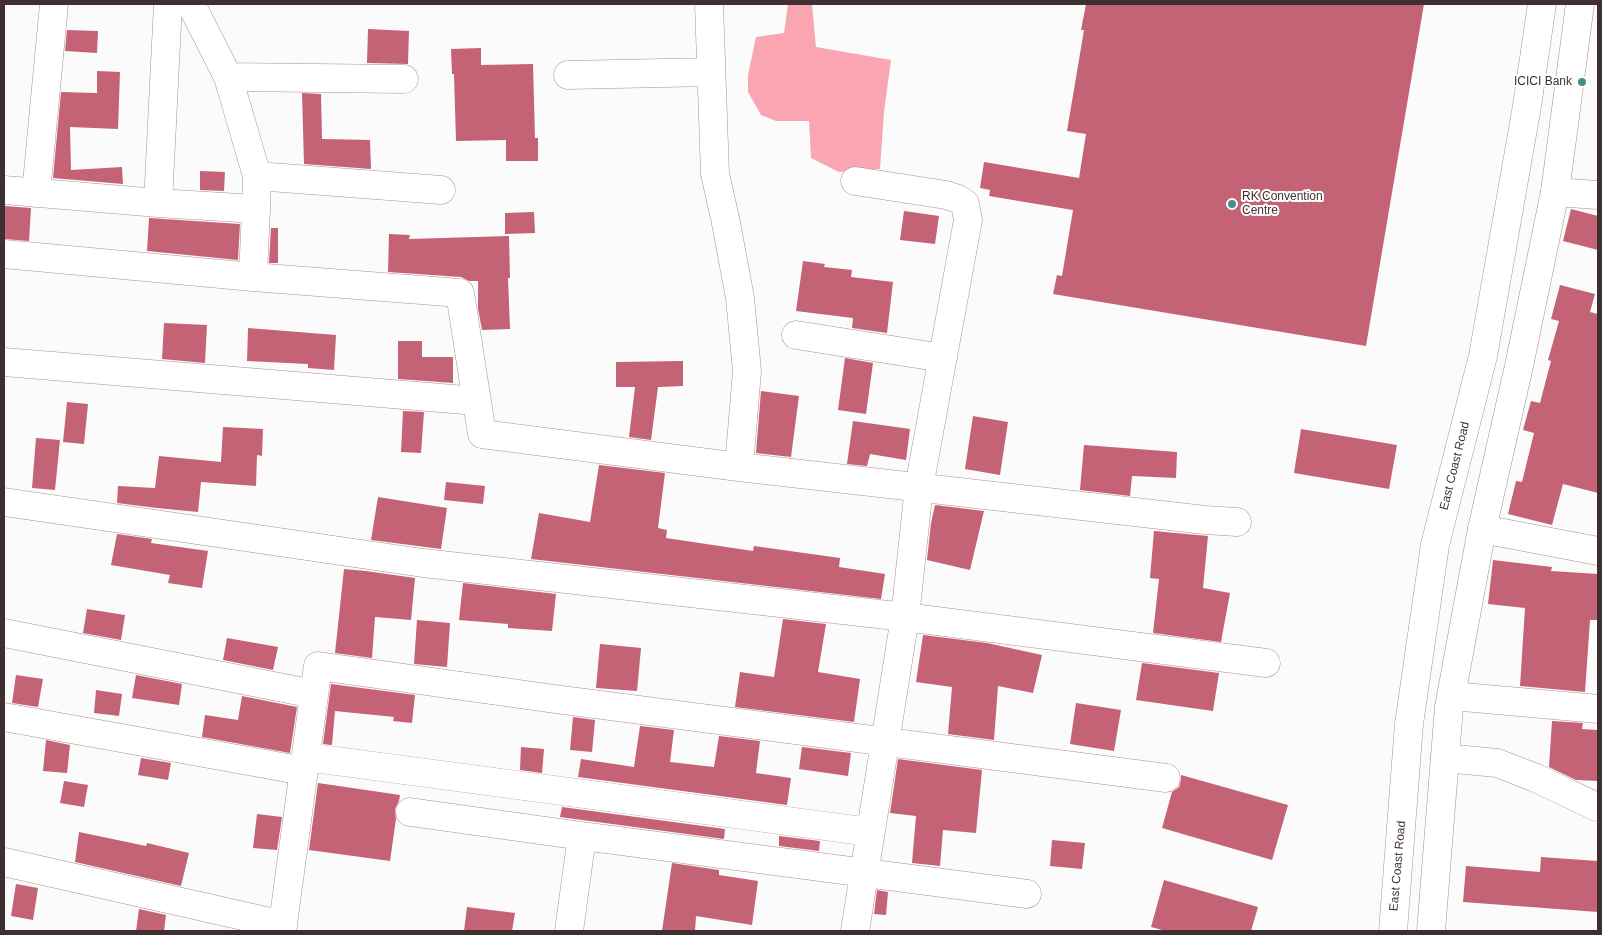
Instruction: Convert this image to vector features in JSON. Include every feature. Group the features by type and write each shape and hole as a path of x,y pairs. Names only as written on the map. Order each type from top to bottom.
{"street":[{"path":"36,193 54,4"},
{"path":"158,203 168,4"},
{"path":"191,4 228,77 256,176 253,277"},
{"path":"709,4 715,174 740,298 747,371 739,467"},
{"name":"East Coast Road","path":"1393,931 1409,724 1436,545 1483,356 1527,106 1542,4"},
{"path":"1431,931 1452,696 1482,529 1556,192 1580,4"},
{"path":"568,75 711,72"},
{"path":"228,77 404,79"},
{"path":"256,176 441,190"},
{"path":"855,181 946,195 958,199 965,204 968,220 919,487 905,616 855,931"},
{"path":"4,190 256,209"},
{"path":"1556,192 1598,195"},
{"path":"4,254 253,277 460,292 482,434 739,467 1205,520 1237,522"},
{"path":"796,335 943,358"},
{"path":"4,362 477,401"},
{"path":"4,502 423,563 905,616 1266,664"},
{"path":"1482,529 1598,551"},
{"path":"4,633 314,694"},
{"path":"4,862 283,928 318,666 555,699 885,740 1062,766 1166,778"},
{"path":"1452,696 1598,709"},
{"path":"4,716 305,764 870,832"},
{"path":"1445,758 1497,763 1536,778 1597,807"},
{"path":"410,812 1027,894"},
{"path":"568,931 582,836"}],"shaded area":[{"path":"788,4 812,4 816,47 891,60 884,112 880,169 839,172 811,158 809,121 776,121 761,115 748,92 748,75 756,37 784,33"}],"building":[{"name":"RK Convention Centre","path":"1086,4 1424,4 1366,346 1053,294 1057,275 1062,276 1073,210 989,196 990,190 980,188 984,162 1079,178 1086,134 1067,131 1084,30 1081,30"},
{"path":"368,29 409,31 408,64 367,63"},
{"path":"67,30 98,31 97,53 65,51"},
{"path":"481,48 481,65 533,64 535,138 538,138 538,161 506,161 506,140 456,141 454,74 452,74 451,49"},
{"path":"97,71 120,72 118,129 70,127 71,170 122,167 123,184 53,178 61,92 97,93"},
{"path":"302,93 321,94 322,139 370,140 371,169 304,164"},
{"path":"200,171 225,172 224,191 200,190"},
{"path":"4,206 31,208 29,241 4,239"},
{"path":"1571,209 1598,216 1598,250 1563,241"},
{"path":"904,211 939,216 935,244 900,240"},
{"path":"534,212 535,233 505,234 505,213"},
{"path":"149,218 240,224 238,260 147,251"},
{"path":"271,228 278,228 278,263 269,263"},
{"path":"389,234 410,235 409,239 509,236 510,329 482,330 478,309 478,281 469,281 461,277 388,272"},
{"path":"803,261 825,264 824,267 852,270 851,277 893,282 887,333 852,328 853,318 796,311"},
{"path":"1560,285 1595,294 1590,312 1598,314 1598,493 1563,484 1552,525 1508,514 1516,481 1522,482 1534,433 1523,430 1531,401 1540,403 1551,361 1548,360 1559,321 1551,319"},
{"path":"164,323 207,325 205,363 162,359"},
{"path":"248,328 336,335 334,370 308,368 308,364 247,361"},
{"path":"398,341 422,341 422,357 453,357 453,383 398,379"},
{"path":"845,358 873,363 866,414 838,410"},
{"path":"683,361 683,386 658,387 651,440 629,437 635,387 616,387 616,362"},
{"path":"761,391 799,396 791,457 756,453"},
{"path":"67,402 88,404 84,444 63,442"},
{"path":"403,411 424,412 421,453 401,452"},
{"path":"973,416 1008,422 1000,475 965,469"},
{"path":"853,421 910,429 906,460 870,454 867,466 847,464"},
{"path":"223,427 263,429 262,456 257,455 256,486 201,482 198,512 117,503 118,486 155,488 159,456 221,462"},
{"path":"1301,429 1397,445 1389,489 1294,473"},
{"path":"36,438 60,440 55,490 32,488"},
{"path":"1084,445 1177,452 1176,478 1132,476 1130,496 1080,490"},
{"path":"599,465 665,473 658,528 667,530 666,538 753,551 754,546 840,558 839,567 885,574 881,599 531,559 539,513 590,522"},
{"path":"446,482 485,486 483,504 444,500"},
{"path":"378,497 447,508 441,549 371,540"},
{"path":"935,505 984,511 970,570 927,560"},
{"path":"1154,531 1208,536 1203,588 1230,593 1221,642 1153,633 1159,579 1150,578"},
{"path":"117,534 152,539 151,543 208,551 202,588 168,583 170,575 111,565"},
{"path":"1493,560 1552,567 1551,571 1598,574 1598,620 1590,620 1585,692 1520,686 1525,608 1488,604"},
{"path":"344,569 415,578 411,620 375,617 372,658 335,653"},
{"path":"463,583 556,594 552,631 508,628 508,624 459,620"},
{"path":"87,609 125,615 121,640 83,633"},
{"path":"783,619 826,624 818,672 860,679 854,722 735,707 740,672 774,677"},
{"path":"417,620 450,623 447,667 414,664"},
{"path":"923,635 987,643 1042,655 1033,693 998,686 994,740 948,734 952,687 916,682"},
{"path":"227,638 278,647 273,670 223,660"},
{"path":"600,644 641,648 637,691 596,688"},
{"path":"1142,663 1219,673 1213,711 1136,700"},
{"path":"16,675 43,679 38,707 12,703"},
{"path":"136,675 182,684 179,705 132,698"},
{"path":"331,684 415,695 412,723 393,721 394,717 335,711 332,745 323,744"},
{"path":"96,690 122,694 119,716 94,713"},
{"path":"242,696 297,707 290,753 202,737 205,715 238,720"},
{"path":"1076,703 1121,710 1114,751 1070,744"},
{"path":"573,717 595,720 592,752 570,750"},
{"path":"1552,721 1583,723 1582,729 1598,730 1598,781 1576,780 1549,767"},
{"path":"640,726 674,730 670,762 714,767 719,736 760,741 756,773 791,778 787,805 578,777 581,759 634,767"},
{"path":"46,740 70,745 67,773 43,771"},
{"path":"521,747 544,749 542,773 520,770"},
{"path":"802,747 851,753 848,776 799,769"},
{"path":"141,758 171,763 168,780 138,775"},
{"path":"898,759 982,770 976,833 943,830 940,866 912,863 916,816 890,813"},
{"path":"1181,775 1288,805 1272,860 1162,828 1172,792 1179,787"},
{"path":"64,781 88,785 84,807 60,803"},
{"path":"318,783 400,795 395,809 396,819 390,861 309,850"},
{"path":"562,807 725,829 724,839 560,817"},
{"path":"257,814 282,817 277,850 253,848"},
{"path":"79,832 146,846 147,843 189,853 181,886 75,862"},
{"path":"779,836 820,841 819,851 779,846"},
{"path":"1052,840 1085,843 1082,869 1050,866"},
{"path":"1541,857 1598,861 1598,912 1463,902 1466,866 1540,872"},
{"path":"672,863 719,870 719,875 758,881 752,925 696,916 695,931 662,931"},
{"path":"1164,880 1258,907 1251,931 1166,931 1151,927"},
{"path":"16,884 38,888 33,920 11,916"},
{"path":"877,890 888,892 886,915 874,914"},
{"path":"467,907 515,913 512,931 464,931"},
{"path":"139,909 166,915 164,931 136,931"}],"place":[{"name":"ICICI Bank","path":"1582,82"},
{"name":"RK Convention Centre","path":"1232,204"}]}
